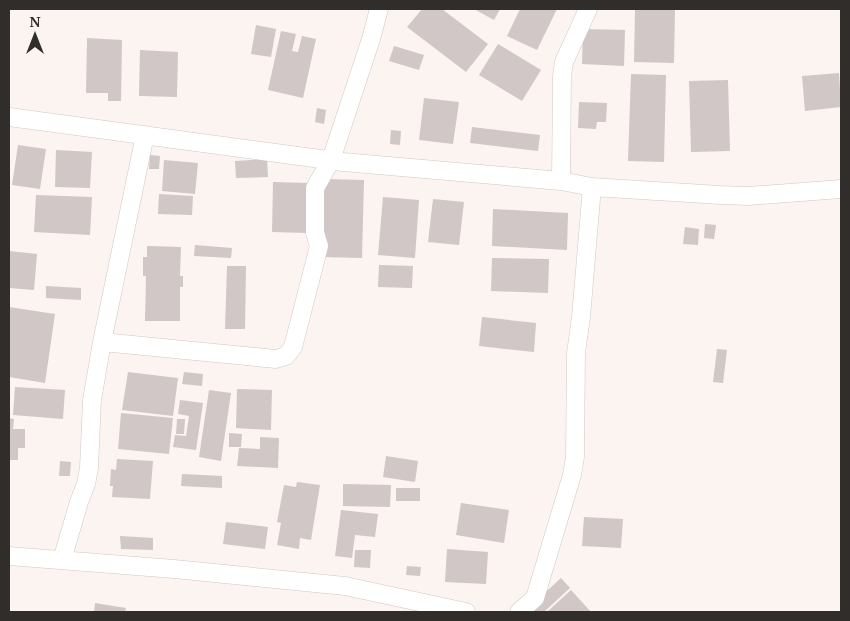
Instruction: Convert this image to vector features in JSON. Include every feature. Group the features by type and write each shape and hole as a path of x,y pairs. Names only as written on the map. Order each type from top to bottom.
{"street":[{"path":"102,342 276,359 286,356 294,347 319,246 315,233 315,188 331,160 379,9"},
{"path":"560,181 564,62 588,9"},
{"path":"9,117 331,160 560,181 592,187 748,196 841,188"},
{"path":"62,560 86,484 89,468 92,400 102,342 145,136"},
{"path":"518,612 535,598 574,466 576,353 581,317 592,187"},
{"path":"9,556 174,569 345,586 466,612"}],"building":[{"path":"422,9 442,9 488,44 466,72 407,27"},
{"path":"474,9 500,9 494,20"},
{"path":"520,9 557,9 537,50 507,36"},
{"path":"635,9 675,9 674,63 634,62"},
{"path":"256,25 276,29 271,57 251,54"},
{"path":"583,29 625,30 624,66 582,64"},
{"path":"281,31 296,34 292,51 298,52 302,36 316,39 303,98 268,90"},
{"path":"87,38 122,40 121,101 108,101 108,93 86,93"},
{"path":"498,44 541,70 522,101 479,75"},
{"path":"394,46 424,55 419,70 389,61"},
{"path":"140,50 178,52 177,97 139,96"},
{"path":"839,73 841,107 805,111 802,76"},
{"path":"631,74 666,75 664,162 628,161"},
{"path":"728,80 730,151 691,152 689,81"},
{"path":"424,98 459,102 453,144 419,140"},
{"path":"579,102 607,103 606,122 597,122 596,129 578,128"},
{"path":"317,108 326,110 324,124 315,122"},
{"path":"472,127 540,135 538,151 470,143"},
{"path":"391,130 401,131 400,145 390,144"},
{"path":"18,145 46,149 40,189 12,185"},
{"path":"56,150 92,152 90,188 55,187"},
{"path":"150,155 160,156 159,169 149,169"},
{"path":"267,159 268,177 236,178 235,161"},
{"path":"164,160 198,163 195,194 162,191"},
{"path":"324,179 364,180 362,258 321,257"},
{"path":"273,182 309,183 307,233 272,232"},
{"path":"159,194 193,196 192,215 158,214"},
{"path":"36,195 92,197 90,235 34,232"},
{"path":"383,197 419,200 415,258 378,255"},
{"path":"433,199 464,202 459,245 428,242"},
{"path":"493,209 568,213 567,250 492,246"},
{"path":"705,224 716,225 714,239 704,238"},
{"path":"685,227 699,229 698,245 683,244"},
{"path":"195,245 232,248 231,258 194,256"},
{"path":"147,246 181,247 180,276 183,276 183,287 180,287 180,321 145,321 146,276 143,276 143,257 147,257"},
{"path":"9,251 37,254 34,290 9,288"},
{"path":"492,258 549,259 548,293 491,291"},
{"path":"379,265 413,266 412,288 378,287"},
{"path":"227,266 246,266 245,329 225,329"},
{"path":"46,286 81,288 81,300 46,298"},
{"path":"9,307 55,314 45,383 9,377"},
{"path":"482,317 536,323 534,352 479,346"},
{"path":"717,349 727,350 723,383 713,382"},
{"path":"128,372 178,378 173,416 122,410"},
{"path":"184,372 203,374 202,386 182,384"},
{"path":"15,387 65,390 63,419 13,415"},
{"path":"237,389 272,390 271,430 236,428"},
{"path":"209,390 231,393 221,461 199,457"},
{"path":"180,400 203,403 196,450 173,447 175,435 186,436 189,416 178,414"},
{"path":"121,413 173,418 169,454 118,449"},
{"path":"9,418 14,419 13,429 25,429 25,448 18,448 18,460 9,460"},
{"path":"177,419 185,419 184,434 176,434"},
{"path":"229,433 242,434 241,447 229,447"},
{"path":"260,437 279,438 278,468 237,466 239,448 260,449"},
{"path":"386,456 418,461 415,482 383,477"},
{"path":"117,459 153,461 150,499 112,497 113,486 110,486 111,469 116,470"},
{"path":"60,461 71,462 70,476 59,476"},
{"path":"182,474 222,476 222,488 181,486"},
{"path":"297,482 320,485 311,540 300,538 299,549 277,545 281,523 277,522 284,485 296,487"},
{"path":"343,484 391,485 390,507 343,506"},
{"path":"396,488 420,488 420,501 396,501"},
{"path":"461,503 509,510 504,543 456,535"},
{"path":"341,510 378,514 375,537 355,535 352,558 335,556"},
{"path":"584,517 623,519 621,548 582,546"},
{"path":"226,522 268,527 265,549 223,544"},
{"path":"120,536 153,538 153,550 121,549"},
{"path":"447,549 488,552 486,584 445,582"},
{"path":"355,550 371,550 370,568 354,567"},
{"path":"407,566 421,567 420,576 406,575"},
{"path":"561,578 570,588 544,612 529,612 527,609"},
{"path":"571,590 591,612 547,612"},
{"path":"95,603 126,608 125,612 94,612"}]}
